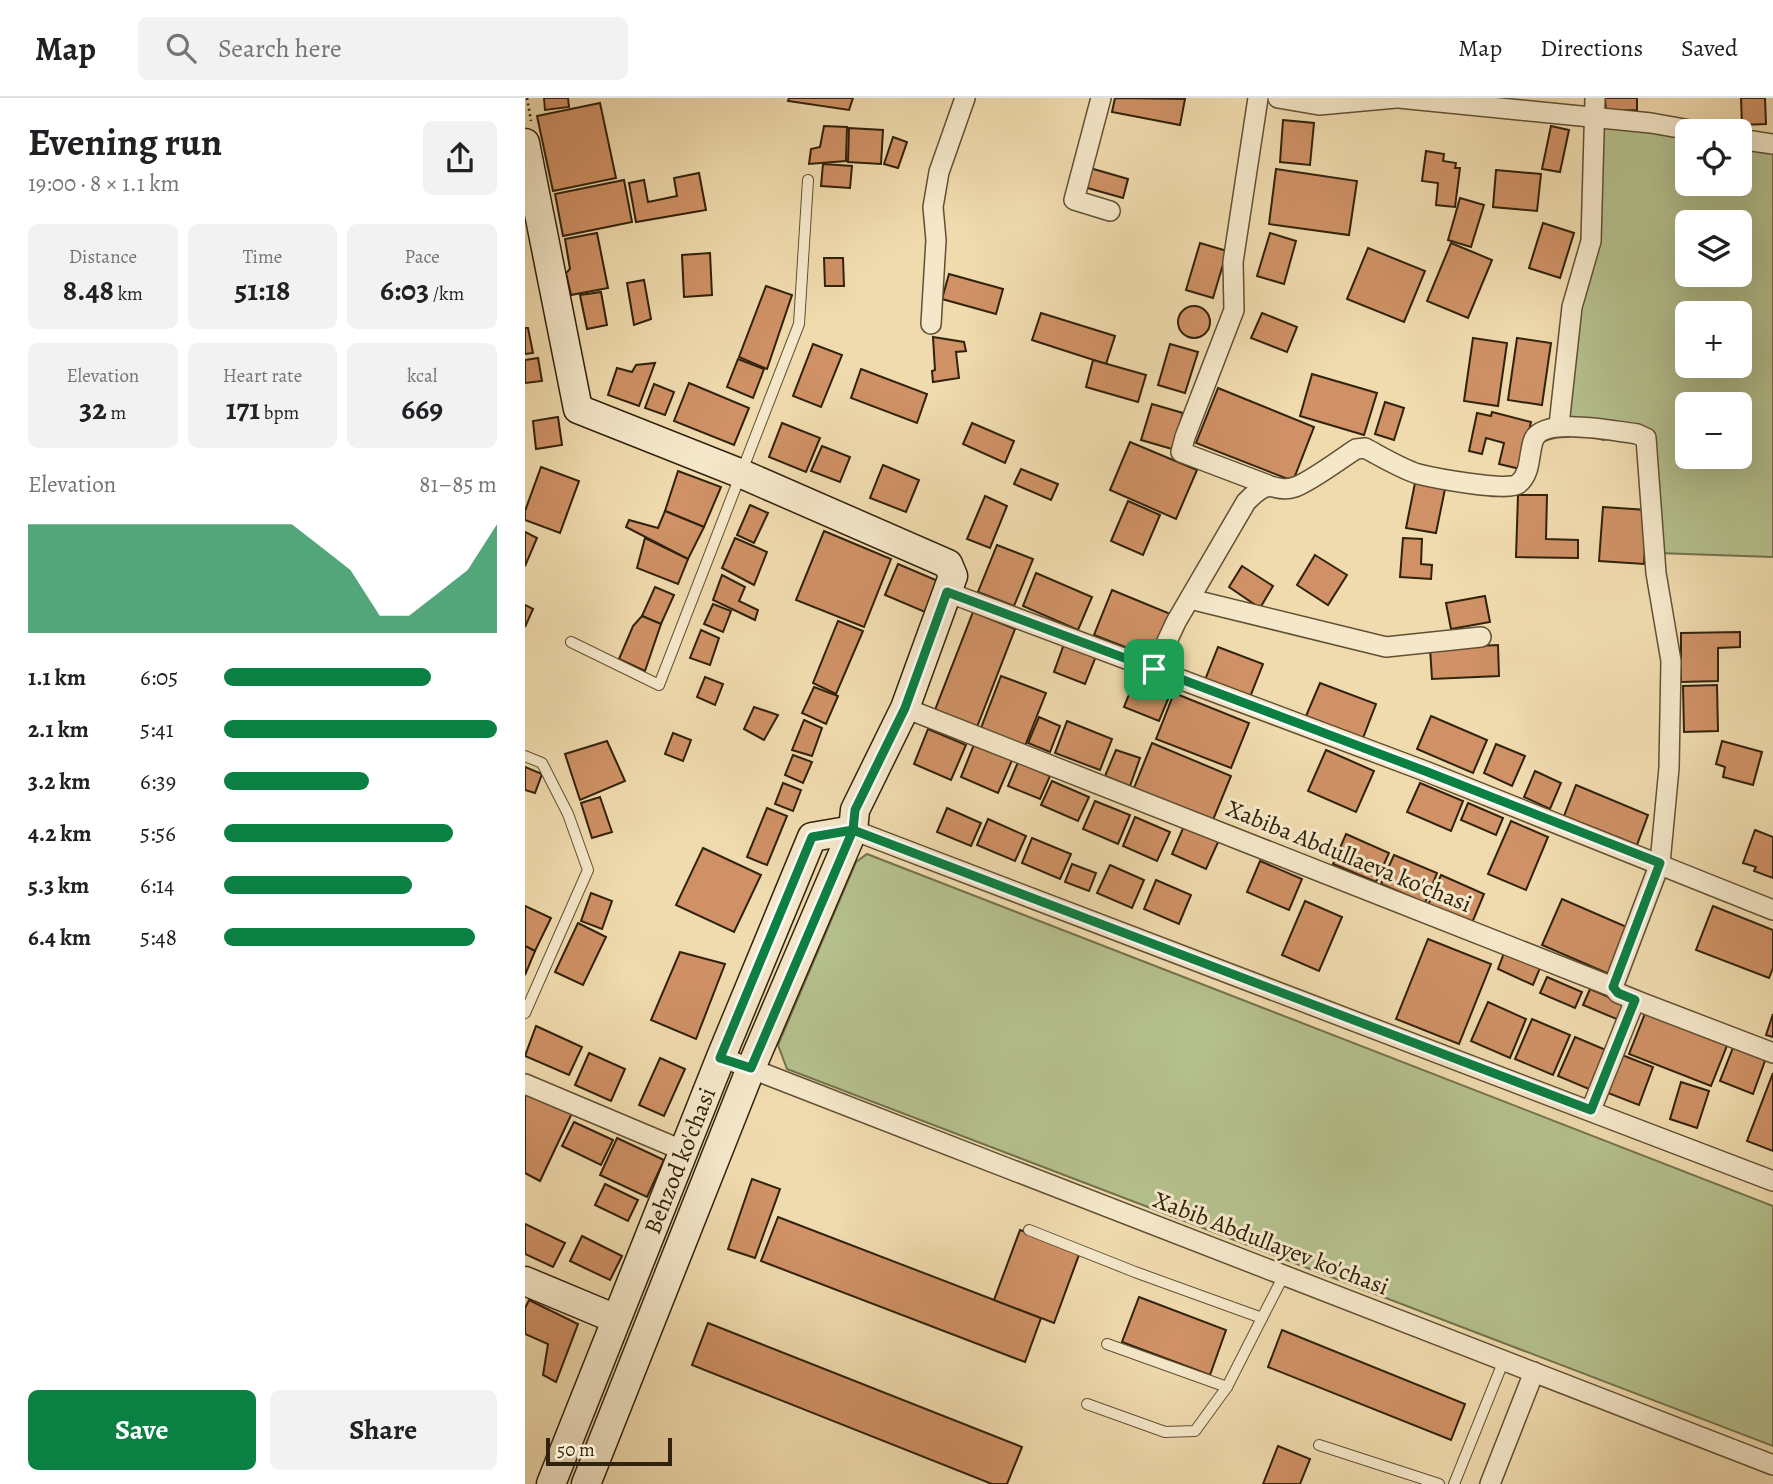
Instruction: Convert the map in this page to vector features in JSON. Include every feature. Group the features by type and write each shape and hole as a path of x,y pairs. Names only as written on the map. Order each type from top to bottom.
{"street":[{"path":"931,324 936,240 933,207 939,172 965,98"},
{"path":"1101,98 1074,200 1110,211"},
{"path":"1258,98 1233,262 1234,310 1181,452 1268,485 1294,488 1356,449 1365,448 1417,474 1502,488 1517,485 1525,475 1535,437 1559,425 1637,434 1646,438 1656,573 1671,661 1669,768 1660,863 1613,987"},
{"path":"1278,98 1319,105 1398,98 1596,108 1675,126"},
{"path":"1559,425 1572,307 1591,241 1596,108"},
{"path":"529,134 578,409 742,474 948,564 953,576 905,708 855,810 853,830 751,1068 586,1484"},
{"path":"1752,141 1773,144"},
{"path":"1154,669 1190,599 1246,502 1258,490 1268,485"},
{"path":"947,592 1437,776 1773,910"},
{"path":"1190,599 1386,647 1481,637"},
{"name":"Xabiba Abdullaeva ko'chasi","path":"905,708 1613,987 1618,993 1773,1053"},
{"path":"853,830 1773,1181"},
{"name":"Behzod ko'chasi","path":"551,1484 720,1058 812,837 853,830"},
{"path":"1591,1110 1635,1000"},
{"name":"Xabib Abdullayev ko'chasi","path":"720,1058 1773,1465"},
{"path":"525,1084 684,1151"},
{"path":"525,1281 616,1319"},
{"path":"1490,1484 1534,1372"}],"lane":[{"path":"571,642 659,685 799,324 808,180"},
{"path":"525,756 542,763 568,814 589,870 525,1013"},
{"path":"1029,1230 1262,1318"},
{"path":"1087,1404 1165,1432 1195,1431 1227,1387 1284,1275"},
{"path":"1107,1344 1227,1387"},
{"path":"1454,1484 1504,1360"},
{"path":"1319,1445 1439,1484"}],"path":[{"path":"527,98 529,134"}],"green space":[{"path":"1596,117 1675,129 1675,196 1752,196 1752,144 1773,150 1773,557 1657,553 1649,434 1603,440 1559,425"},
{"path":"867,854 1773,1206 1773,1446 787,1069 778,1045 856,862"}],"building":[{"path":"544,98 568,98 569,107 545,110"},
{"path":"789,98 853,98 849,110 788,101"},
{"path":"1115,98 1185,99 1180,125 1112,112"},
{"path":"1605,98 1637,98 1637,110 1606,111"},
{"path":"1741,98 1765,98 1766,124 1752,125 1752,119 1742,119"},
{"path":"600,103 616,178 553,191 537,116"},
{"path":"1283,120 1314,123 1310,165 1280,162"},
{"path":"824,126 847,127 846,161 809,164 811,149 820,147"},
{"path":"1551,126 1569,130 1560,172 1542,169"},
{"path":"849,128 883,130 881,164 848,162"},
{"path":"893,137 907,142 898,168 884,164"},
{"path":"1426,151 1444,154 1443,161 1456,163 1455,168 1460,168 1455,207 1436,205 1438,183 1422,181"},
{"path":"823,164 852,166 850,188 821,186"},
{"path":"1090,168 1128,179 1123,198 1084,187"},
{"path":"1276,169 1357,181 1349,235 1269,224"},
{"path":"1496,170 1541,174 1537,211 1493,207"},
{"path":"699,173 706,210 636,222 629,183 644,180 648,202 677,196 674,178"},
{"path":"624,180 632,222 563,236 555,194"},
{"path":"1460,198 1484,205 1471,247 1448,240"},
{"path":"1543,223 1574,233 1560,278 1529,268"},
{"path":"597,233 608,288 571,295 566,273 570,269 565,239"},
{"path":"1270,233 1296,241 1284,284 1257,276"},
{"path":"1200,243 1227,251 1213,298 1186,290"},
{"path":"1451,243 1492,260 1468,318 1427,301"},
{"path":"1368,248 1425,271 1404,322 1347,299"},
{"path":"710,253 712,295 684,297 682,255"},
{"path":"824,258 843,258 844,286 825,286"},
{"path":"949,274 1003,289 996,314 942,299"},
{"path":"644,280 651,319 634,325 627,283"},
{"path":"766,286 792,295 767,369 739,357"},
{"path":"601,292 607,325 587,329 580,295"},
{"path":"1194,306 1205,311 1210,322 1205,333 1194,338 1183,333 1178,322 1183,311"},
{"path":"1041,313 1115,336 1106,364 1032,340"},
{"path":"1262,313 1297,327 1287,352 1251,338"},
{"path":"525,328 528,328 533,353 525,354"},
{"path":"933,337 964,342 966,351 956,352 959,378 933,382"},
{"path":"1473,338 1507,343 1498,406 1464,401"},
{"path":"1517,338 1551,343 1542,405 1508,400"},
{"path":"813,344 842,355 821,407 793,396"},
{"path":"1170,344 1198,352 1185,393 1158,385"},
{"path":"538,358 542,381 525,383 525,360"},
{"path":"738,359 764,369 753,398 727,387"},
{"path":"1093,360 1146,375 1138,402 1086,387"},
{"path":"655,363 639,406 608,395 617,368 632,372 636,365"},
{"path":"861,369 927,394 917,423 851,398"},
{"path":"1312,374 1377,393 1364,435 1300,416"},
{"path":"689,383 749,408 734,445 674,421"},
{"path":"654,384 674,392 665,415 645,408"},
{"path":"1218,388 1314,427 1293,481 1196,443"},
{"path":"1385,402 1404,408 1394,440 1375,434"},
{"path":"1152,404 1183,413 1172,449 1141,440"},
{"path":"1492,412 1531,422 1520,469 1499,464 1504,443 1486,438 1482,454 1469,451 1477,413 1491,416"},
{"path":"558,417 562,445 536,449 533,421"},
{"path":"782,423 820,438 806,472 769,457"},
{"path":"972,423 1014,441 1005,463 963,444"},
{"path":"1130,442 1197,470 1176,519 1110,490"},
{"path":"822,446 850,457 840,482 811,471"},
{"path":"883,465 919,480 906,512 870,498"},
{"path":"541,467 579,481 560,533 525,520 525,511"},
{"path":"1021,469 1058,484 1051,500 1014,484"},
{"path":"678,471 721,487 704,527 665,511"},
{"path":"1415,483 1445,489 1436,533 1406,528"},
{"path":"1518,495 1547,495 1546,539 1578,540 1578,558 1516,557"},
{"path":"985,496 1007,506 990,548 967,539"},
{"path":"1128,501 1160,515 1143,555 1111,541"},
{"path":"750,505 768,513 754,543 737,535"},
{"path":"1603,507 1647,510 1644,564 1599,561"},
{"path":"665,511 704,527 688,559 626,527 629,520 658,528"},
{"path":"824,531 891,559 864,627 796,600"},
{"path":"525,532 537,538 525,566"},
{"path":"645,538 688,559 678,584 637,568"},
{"path":"735,538 767,552 754,585 722,568"},
{"path":"1403,538 1422,539 1421,564 1432,565 1431,579 1400,577"},
{"path":"997,545 1033,559 1014,606 978,592"},
{"path":"1315,555 1347,575 1328,605 1297,585"},
{"path":"898,564 938,581 925,612 885,595"},
{"path":"1242,566 1273,586 1260,608 1229,587"},
{"path":"1036,573 1092,597 1078,630 1023,606"},
{"path":"722,575 745,587 739,601 758,610 755,620 713,600"},
{"path":"655,587 674,595 661,624 642,616"},
{"path":"1112,590 1173,615 1156,659 1094,635"},
{"path":"1485,596 1490,622 1451,629 1446,603"},
{"path":"713,604 731,611 723,632 704,624"},
{"path":"525,605 533,609 525,627"},
{"path":"973,612 1015,629 977,727 935,710"},
{"path":"642,616 661,624 645,671 619,659 633,626"},
{"path":"838,621 863,631 836,694 813,683"},
{"path":"701,630 719,638 710,665 690,658"},
{"path":"1740,632 1740,647 1718,648 1718,681 1681,682 1681,633"},
{"path":"1064,644 1096,656 1085,684 1054,672"},
{"path":"1498,645 1499,676 1432,679 1430,648"},
{"path":"1218,647 1263,664 1250,697 1205,680"},
{"path":"1001,676 1046,693 1025,746 981,728"},
{"path":"705,677 723,684 715,705 697,697"},
{"path":"1136,677 1171,692 1159,721 1124,707"},
{"path":"1320,683 1376,704 1363,738 1306,716"},
{"path":"1717,685 1718,731 1684,732 1683,686"},
{"path":"814,687 838,696 826,724 802,713"},
{"path":"1174,693 1249,723 1231,768 1156,739"},
{"path":"754,707 778,715 764,740 744,729"},
{"path":"1431,716 1487,740 1473,773 1417,749"},
{"path":"1039,717 1060,726 1050,752 1028,743"},
{"path":"804,720 822,728 812,756 792,750"},
{"path":"1067,721 1112,739 1100,770 1055,753"},
{"path":"928,729 966,745 951,780 914,764"},
{"path":"673,733 691,740 683,761 665,754"},
{"path":"607,741 625,781 580,800 565,754"},
{"path":"1722,741 1762,752 1753,785 1723,777 1725,767 1716,764"},
{"path":"975,742 1013,758 998,793 961,777"},
{"path":"1152,743 1231,776 1213,820 1134,788"},
{"path":"1496,744 1525,756 1512,786 1484,773"},
{"path":"1116,750 1140,758 1130,786 1105,776"},
{"path":"1326,750 1374,771 1356,812 1308,791"},
{"path":"793,755 812,762 803,783 785,775"},
{"path":"1018,762 1050,776 1040,799 1008,786"},
{"path":"525,767 542,774 535,793 525,790"},
{"path":"1535,771 1561,783 1550,809 1524,797"},
{"path":"1052,781 1089,797 1078,821 1041,805"},
{"path":"783,783 801,790 793,811 775,804"},
{"path":"1420,783 1463,801 1451,831 1407,812"},
{"path":"1576,785 1648,815 1637,845 1564,816"},
{"path":"600,797 612,832 592,838 581,803"},
{"path":"1095,801 1130,815 1118,844 1083,829"},
{"path":"1468,803 1503,818 1496,835 1461,820"},
{"path":"767,808 787,816 767,865 747,857"},
{"path":"947,808 981,823 971,846 937,832"},
{"path":"1135,817 1170,832 1157,861 1123,846"},
{"path":"988,819 1026,836 1015,861 977,845"},
{"path":"1511,821 1548,837 1526,890 1488,874"},
{"path":"1184,826 1219,840 1206,869 1172,854"},
{"path":"1755,830 1773,837 1773,878 1754,871 1756,867 1743,863"},
{"path":"1346,834 1389,853 1376,882 1333,864"},
{"path":"1032,838 1071,854 1060,879 1022,863"},
{"path":"703,848 761,875 734,932 676,905"},
{"path":"1394,855 1437,873 1425,903 1381,884"},
{"path":"1260,861 1302,879 1289,910 1247,892"},
{"path":"1072,864 1096,873 1089,891 1065,882"},
{"path":"1110,865 1144,880 1132,908 1097,893"},
{"path":"1441,875 1484,894 1472,923 1428,905"},
{"path":"1156,880 1191,895 1179,924 1144,909"},
{"path":"591,893 612,901 602,929 581,921"},
{"path":"1562,899 1629,928 1609,974 1542,945"},
{"path":"1305,901 1342,917 1319,971 1282,955"},
{"path":"525,906 551,918 535,951 525,946"},
{"path":"1713,906 1773,930 1773,968 1769,978 1696,950"},
{"path":"578,923 606,937 583,985 555,972"},
{"path":"1428,939 1491,964 1459,1044 1396,1019"},
{"path":"525,946 535,951 525,975"},
{"path":"680,952 725,964 696,1039 651,1020"},
{"path":"1504,953 1540,968 1533,985 1498,969"},
{"path":"1547,977 1582,992 1575,1008 1540,993"},
{"path":"1590,989 1625,1004 1619,1020 1583,1005"},
{"path":"1488,1002 1526,1019 1510,1058 1471,1041"},
{"path":"1646,1011 1728,1043 1711,1086 1629,1054"},
{"path":"1773,1014 1773,1037 1766,1035"},
{"path":"1532,1019 1570,1035 1553,1075 1515,1059"},
{"path":"536,1026 582,1047 569,1075 525,1056"},
{"path":"1575,1037 1613,1053 1596,1092 1558,1076"},
{"path":"1734,1045 1766,1058 1753,1094 1720,1081"},
{"path":"589,1053 625,1069 611,1101 575,1085"},
{"path":"1622,1055 1653,1067 1639,1105 1608,1093"},
{"path":"660,1058 685,1069 664,1116 639,1105"},
{"path":"1773,1073 1773,1151 1747,1141"},
{"path":"1681,1082 1709,1091 1697,1128 1670,1119"},
{"path":"529,1090 573,1111 540,1181 525,1173 525,1097"},
{"path":"574,1122 613,1140 601,1165 562,1146"},
{"path":"617,1138 664,1160 647,1197 600,1175"},
{"path":"752,1179 780,1189 755,1258 728,1249"},
{"path":"605,1184 638,1200 628,1221 595,1205"},
{"path":"778,1217 1041,1318 1025,1362 761,1261"},
{"path":"525,1224 565,1243 553,1267 525,1254"},
{"path":"1020,1230 1080,1252 1054,1323 994,1300"},
{"path":"582,1236 622,1256 610,1280 570,1261"},
{"path":"1139,1297 1226,1330 1210,1375 1122,1342"},
{"path":"529,1300 578,1324 556,1382 543,1375 548,1344 525,1334 525,1308"},
{"path":"708,1323 1022,1447 1007,1484 992,1484 692,1365"},
{"path":"1282,1330 1465,1404 1451,1440 1268,1367"},
{"path":"1278,1446 1310,1459 1300,1484 1263,1484"}],"route":[{"path":"1154,669 947,592 905,708 855,810 853,830 812,837 720,1058 751,1068 853,830 1591,1110 1635,1000 1618,993 1613,987 1660,863 1154,669"}]}
